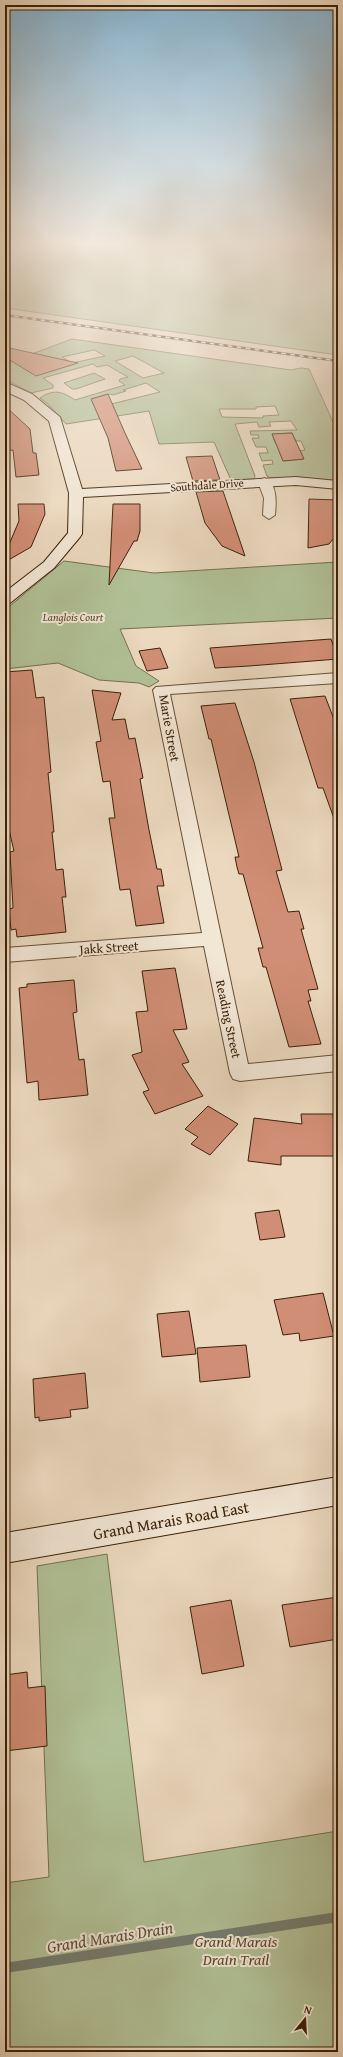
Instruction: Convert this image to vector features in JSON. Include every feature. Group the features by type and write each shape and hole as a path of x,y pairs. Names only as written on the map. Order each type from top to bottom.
{"street":[{"path":"5,386 28,397 55,420 76,493 74,534 49,565 6,598"},
{"name":"Southdale Drive","path":"76,493 296,481 338,485"},
{"path":"264,482 270,498 269,515"},
{"name":"Marie Street","path":"212,939 161,690 338,678"},
{"name":"Jakk Street","path":"5,955 212,939"},
{"name":"Reading Street","path":"212,939 240,1073 338,1063"},
{"name":"Grand Marais Road East","path":"5,1548 338,1491"}],"green space":[{"path":"72,339 291,370 301,368 309,369 338,433 338,481 270,478 267,476 263,465 273,464 272,460 262,461 259,453 268,453 266,447 256,447 252,438 259,438 258,435 251,435 250,431 297,430 291,421 269,422 271,426 259,427 257,422 235,424 255,476 254,479 231,480 214,442 159,444 149,411 66,424 48,404 40,398 49,393 58,392 75,400 125,385 119,381 120,379 128,377 107,365 97,367 93,364 43,378 53,385 53,388 31,393 5,379 5,366 13,361","holes":["94,350 105,356 72,363 62,357","133,356 164,373 143,378 115,361","146,383 160,392 103,406 92,399 126,391 123,390","275,406 279,415 263,416 263,418 222,417 219,409 256,409 256,407","292,433 296,441 301,441 305,450 300,451 303,459 283,461 279,451 280,443 275,443 272,434"]},
{"path":"225,339 338,339 338,355"},
{"path":"94,373 105,379 76,389 72,389 64,383"},
{"name":"Langlois Court","path":"64,561 154,573 338,562 338,618 120,629 136,666 159,681 149,687 139,683 99,680 58,663 5,669 5,610"},
{"name":"Grand Marais Drain Trail","path":"107,1554 144,1862 338,1831 338,2052 5,2052 5,1883 49,1877 37,1566"}],"building":[{"path":"5,347 78,363 36,376 5,357"},
{"path":"108,394 142,469 116,471 108,438 91,399"},
{"path":"5,406 30,429 33,453 36,453 39,475 16,477 13,450 5,451"},
{"path":"292,433 304,459 283,461 272,434"},
{"path":"212,456 220,480 193,481 186,457"},
{"path":"223,491 245,556 222,546 205,523 196,492"},
{"path":"309,499 338,500 338,533 329,544 308,548"},
{"path":"18,504 44,504 45,514 31,547 5,562 5,554 19,521"},
{"path":"113,504 140,504 140,531 137,541 134,541 109,585"},
{"path":"331,639 338,659 215,668 210,648"},
{"path":"160,648 168,668 147,671 139,651"},
{"path":"32,670 36,698 44,697 51,772 48,773 54,832 52,832 56,870 63,869 66,897 62,897 66,932 17,937 16,929 11,930 9,909 13,908 10,852 14,851 7,821 5,797 5,672"},
{"path":"92,690 121,693 112,720 125,719 129,739 135,738 143,778 140,779 149,830 157,869 161,869 164,886 157,886 164,923 136,926 130,889 120,890 109,818 115,818 110,781 103,782 96,742 101,741"},
{"path":"325,696 335,722 338,721 338,824 336,824 323,788 318,788 290,699"},
{"path":"235,703 254,762 282,870 276,871 288,912 299,911 304,929 301,929 318,989 308,990 311,1001 308,1001 321,1044 289,1047 266,967 263,967 258,948 263,948 243,874 239,874 237,867 235,857 239,857 211,739 209,739 201,706"},
{"path":"175,968 187,1029 173,1030 189,1062 182,1064 203,1096 155,1114 143,1092 149,1090 132,1055 142,1052 136,1012 148,1011 142,971"},
{"path":"74,980 77,1012 73,1013 79,1060 84,1059 88,1095 39,1100 38,1081 27,1083 19,988 27,987 27,984"},
{"path":"208,1106 238,1124 210,1155 191,1144 198,1137 185,1129"},
{"path":"301,1114 333,1114 337,1156 281,1156 281,1165 248,1161 254,1118 302,1124"},
{"path":"279,1210 285,1237 260,1240 255,1213"},
{"path":"323,1293 334,1336 300,1341 299,1333 283,1335 274,1300"},
{"path":"189,1311 196,1354 162,1357 157,1314"},
{"path":"246,1345 250,1377 200,1382 197,1348"},
{"path":"85,1373 88,1408 70,1410 71,1417 39,1421 39,1417 35,1418 33,1379"},
{"path":"338,1597 338,1639 290,1647 282,1605"},
{"path":"231,1600 244,1666 202,1674 190,1607"},
{"path":"27,1672 28,1688 45,1686 47,1746 5,1751 5,1675"}],"waterway":[{"name":"Grand Marais Drain","path":"5,1968 338,1917"}],"railway":[{"path":"179,339 338,361"}]}
